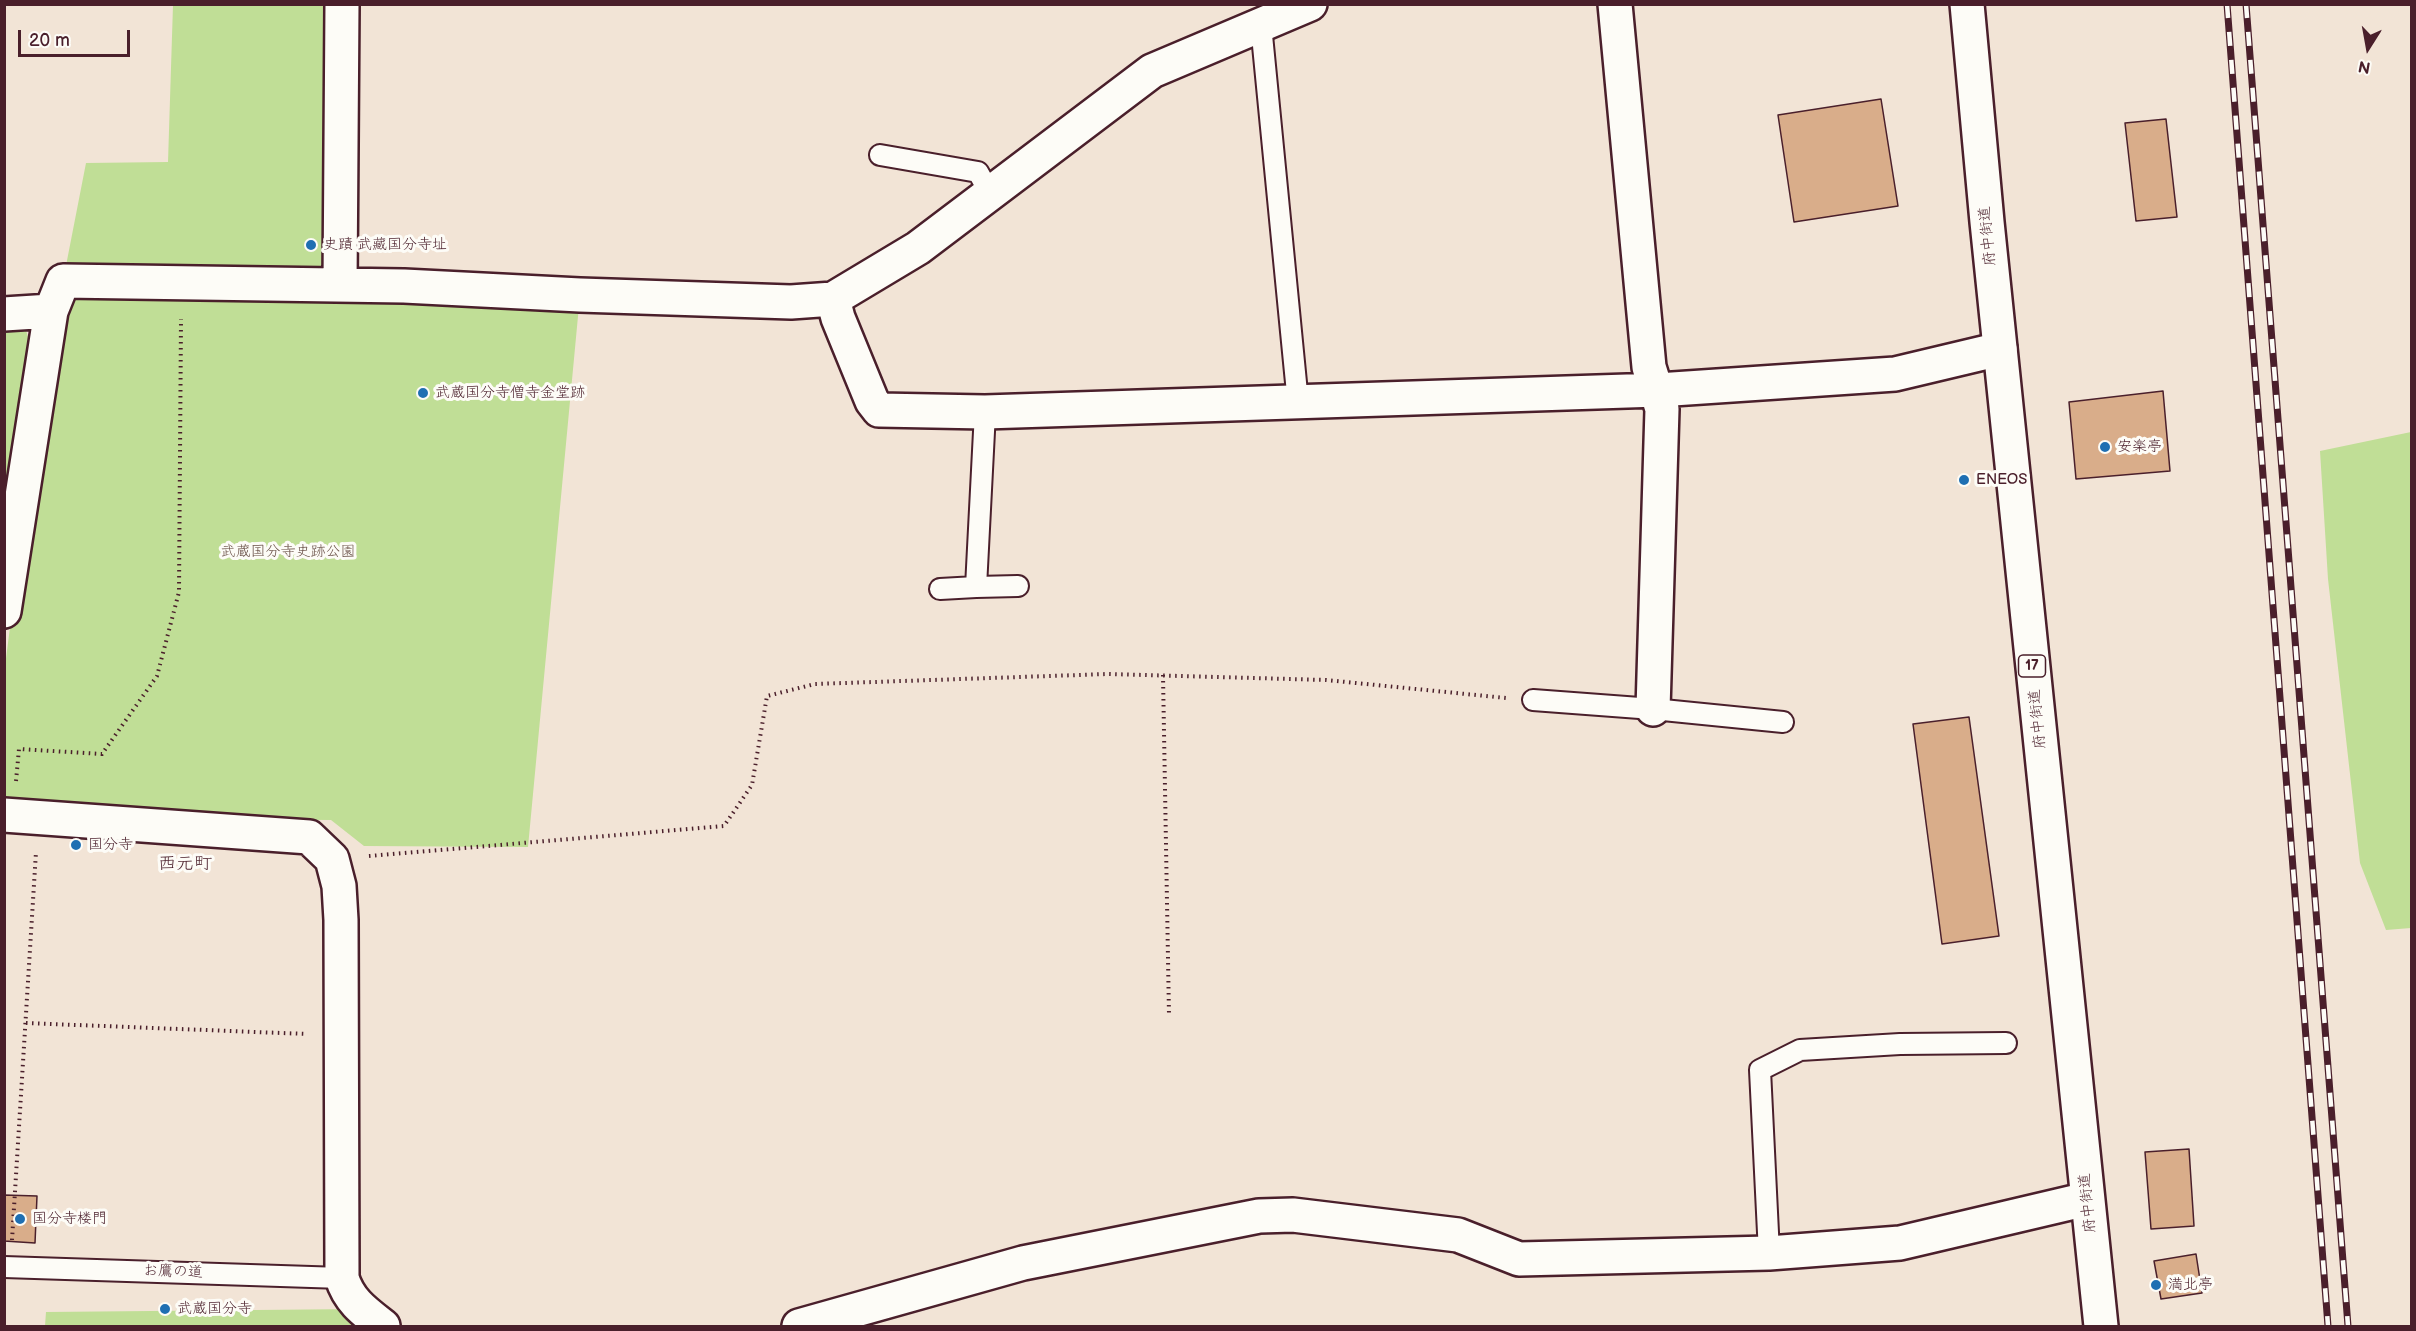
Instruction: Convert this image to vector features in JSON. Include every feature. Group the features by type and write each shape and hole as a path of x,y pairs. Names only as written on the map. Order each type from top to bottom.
{"street":[{"path":"340,285 342,4"},
{"path":"4,611 51,311 63,281 340,285 791,302 833,299 918,248 1152,71 1310,4"},
{"path":"1616,4 1649,367 1662,409 1653,709"},
{"name":"府中街道","path":"1967,4 2000,349 2101,1326"},
{"path":"833,299 838,318 872,401 879,410 985,412 1658,390 1895,374 2000,349"},
{"path":"4,314 51,311"},
{"path":"7,801 38,818 309,837 332,859 339,886 341,920 342,1278 346,1292 360,1309 383,1326"},
{"path":"799,1326 1023,1263 1259,1216 1293,1215 1458,1235 1519,1259 1769,1253 1900,1243 2088,1199"}],"lane":[{"path":"1261,25 1298,403"},
{"path":"880,154 978,172 991,195"},
{"path":"976,587 985,412"},
{"path":"940,589 1018,586"},
{"path":"1533,700 1783,722"},
{"path":"1769,1253 1760,1070 1800,1050 1900,1044 2006,1043"},
{"name":"お鷹の道","path":"7,1267 342,1278"}],"path":[{"path":"7,801 16,784 19,749 102,754 157,676 179,592 182,282"},
{"path":"332,859 724,825 753,784 767,696 815,684 1108,674 1162,675 1326,680 1533,700"},
{"path":"1162,675 1169,1015"},
{"path":"7,1267 26,1023 38,818"},
{"path":"26,1023 341,1035"}],"green space":[{"name":"武蔵国分寺史跡公園","path":"173,5 342,5 341,284 580,295 528,847 364,846 331,820 38,818 5,805 5,666 51,311 63,281 86,163 168,162"},
{"path":"5,327 25,327 29,340 5,508"},
{"path":"2411,432 2411,928 2386,930 2360,863 2328,579 2320,451"},
{"path":"360,1309 383,1326 45,1326 46,1312"}],"building":[{"path":"1881,99 1898,206 1794,222 1778,115"},
{"path":"2166,119 2177,217 2136,221 2125,123"},
{"path":"2163,391 2170,471 2076,479 2069,402"},
{"path":"1969,717 1999,936 1942,944 1913,724"},
{"path":"2189,1149 2194,1226 2151,1229 2145,1152"},
{"name":"国分寺楼門","path":"4,1195 37,1196 35,1243 4,1241"},
{"path":"2196,1254 2202,1293 2161,1299 2154,1261"}],"railway":[{"path":"2227,4 2328,1326"},
{"path":"2246,4 2348,1326"}],"place":[{"name":"史蹟 武藏国分寺址","path":"311,245"},
{"name":"武蔵国分寺僧寺金堂跡","path":"423,393"},
{"name":"安楽亭","path":"2105,447"},
{"name":"ENEOS","path":"1964,480"},
{"name":"国分寺","path":"76,845"},
{"name":"国分寺楼門","path":"20,1219"},
{"name":"満北亭","path":"2156,1285"},
{"name":"武蔵国分寺","path":"165,1309"}],"district":[{"name":"西元町","path":"185,864"}]}
